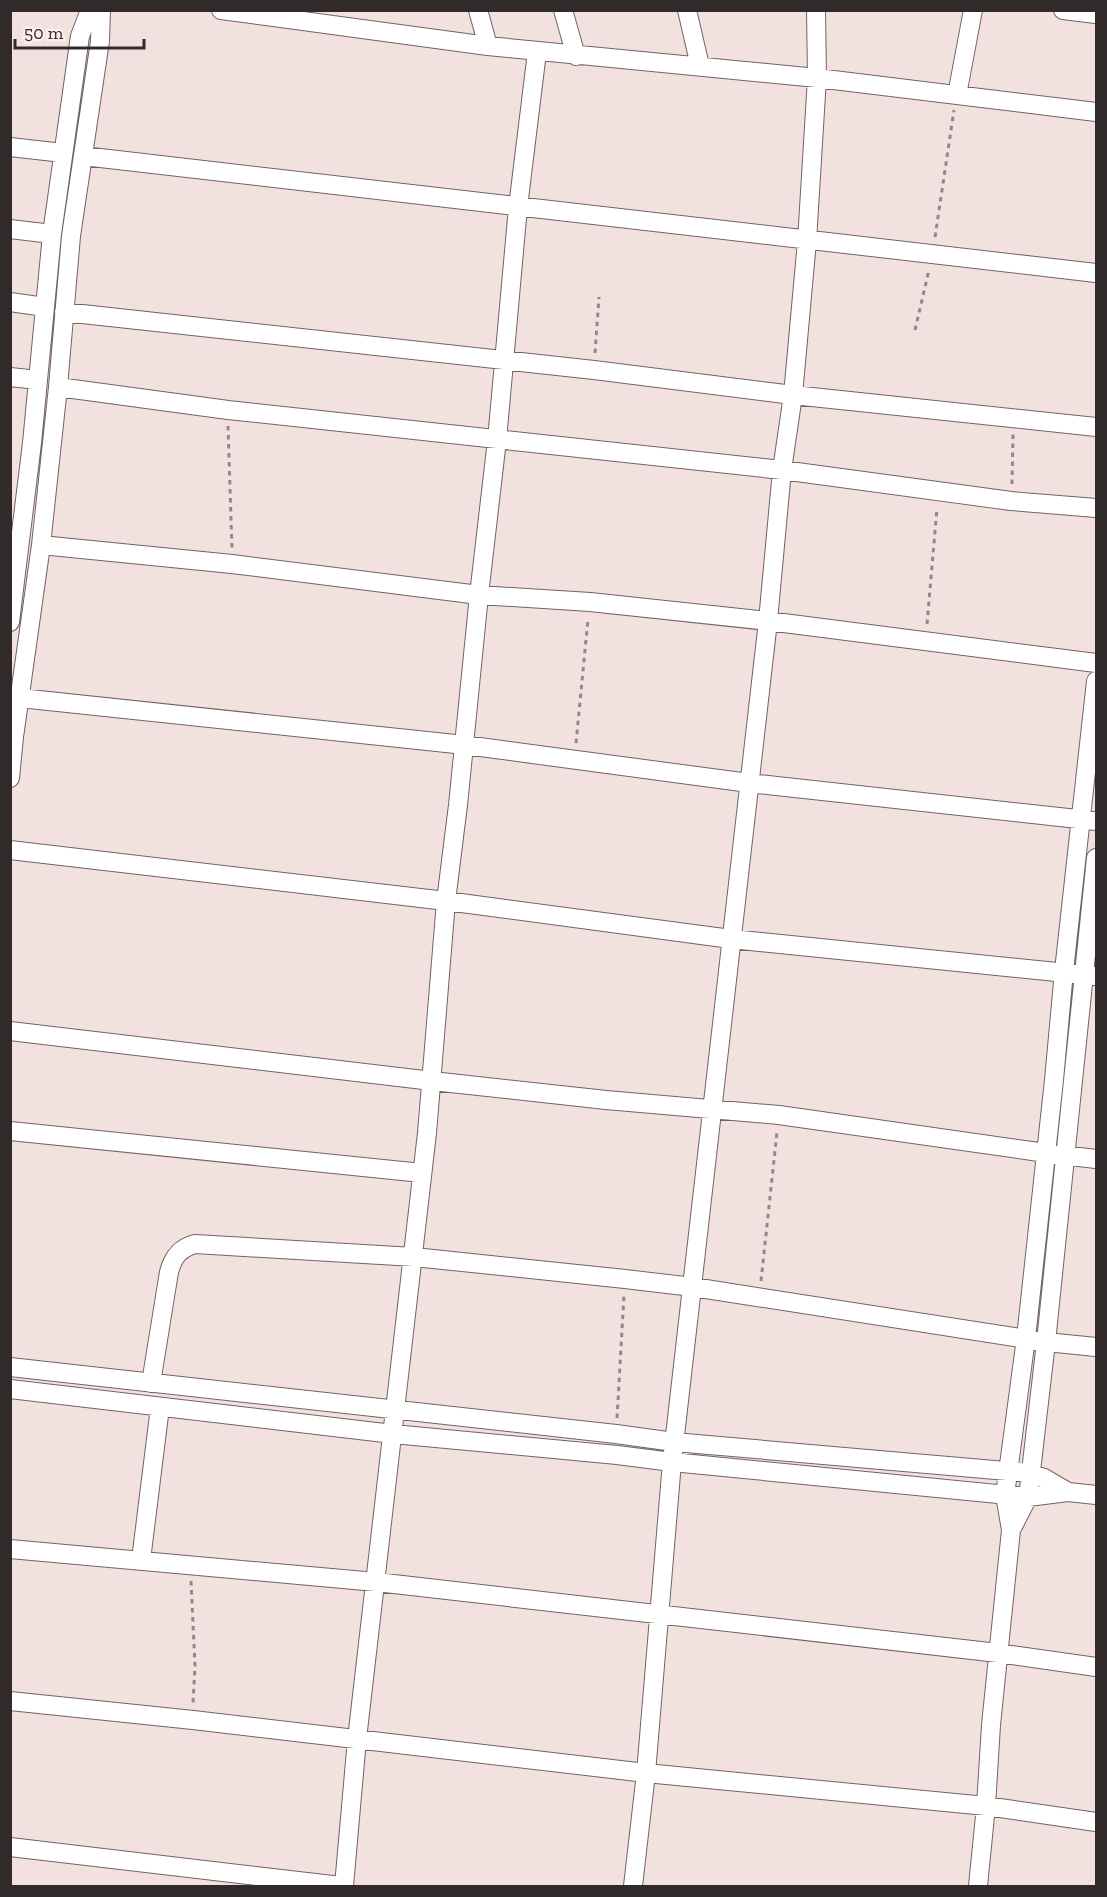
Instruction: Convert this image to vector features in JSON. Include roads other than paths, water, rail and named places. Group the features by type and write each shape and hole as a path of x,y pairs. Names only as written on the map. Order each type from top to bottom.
{"street":[{"path":"10,621 16,542 32,443 52,234 80,36 90,10"},
{"path":"10,778 41,545 71,236 100,41 101,10"},
{"path":"221,10 338,19 488,46 537,52 817,78 1096,112"},
{"path":"478,10 488,46"},
{"path":"563,10 576,56"},
{"path":"687,10 700,66"},
{"path":"633,1887 646,1773 672,1462 768,621 782,470 793,395 807,241 817,78 816,10"},
{"path":"957,95 973,10"},
{"path":"1063,10 1096,14"},
{"path":"10,1847 343,1887 357,1739 414,1257 432,1081 446,901 497,440 518,207 537,52"},
{"path":"10,147 63,153"},
{"path":"83,156 1096,273"},
{"path":"10,229 52,234"},
{"path":"10,302 45,306"},
{"path":"64,312 1096,428"},
{"path":"10,377 38,380"},
{"path":"58,387 228,410 782,470 1011,501 1096,508"},
{"path":"32,443 51,446"},
{"path":"41,545 232,564 479,595 590,602 768,621 1096,663"},
{"path":"978,1887 991,1725 1011,1530 1005,1506 1007,1472 1026,1338 1064,971 1089,820 1096,681"},
{"path":"20,698 465,745 749,783 1089,820"},
{"path":"10,850 446,901 731,939 1090,975"},
{"path":"1011,1530 1028,1497 1065,1155 1090,975 1096,858"},
{"path":"10,1031 432,1081 606,1100 779,1115 1096,1159"},
{"path":"10,1131 422,1173"},
{"path":"151,1383 172,1262 182,1249 195,1244 414,1257 625,1279 693,1287 1046,1342 1096,1347"},
{"path":"10,1367 675,1442 1030,1473 1068,1492"},
{"path":"10,1389 393,1434 1005,1495 1028,1497 1068,1492 1096,1495"},
{"path":"141,1560 159,1407"},
{"path":"10,1549 376,1582 998,1653 1096,1667"},
{"path":"10,1701 646,1773 986,1806 1096,1822"}]}
